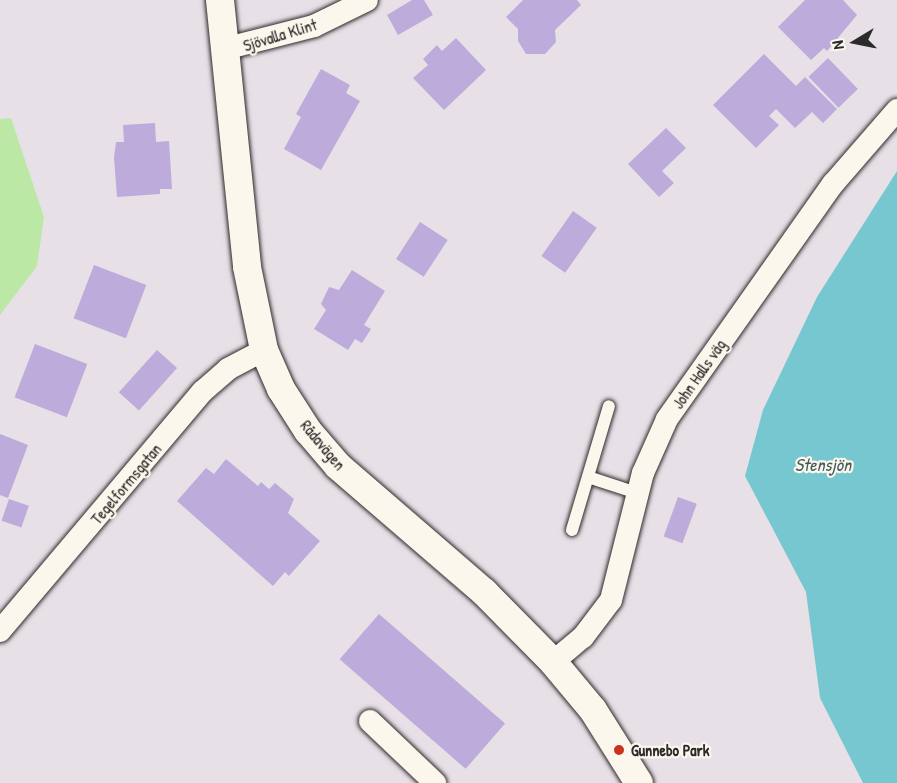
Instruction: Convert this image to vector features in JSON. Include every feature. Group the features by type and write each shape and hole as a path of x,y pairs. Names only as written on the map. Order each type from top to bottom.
{"street":[{"name":"Rådavägen","path":"220,0 247,267 264,350 281,389 308,431 338,466 484,592 553,662 593,710 639,783"},
{"name":"Sjövalla Klint","path":"224,50 314,26 367,0"},
{"name":"John Halls väg","path":"553,662 582,637 611,600 637,493 667,418 833,184 897,110"},
{"name":"Tegelformsgatan","path":"0,631 203,391 228,369 264,350"},
{"path":"370,721 435,783"}],"lane":[{"path":"572,531 609,406"},
{"path":"588,477 637,493"}],"green space":[{"path":"11,118 44,217 37,266 0,315 0,119"}],"water":[{"name":"Stensjön","path":"897,171 897,783 863,783 820,698 806,592 745,476 763,410 817,297"}],"building":[{"path":"412,0 424,0 433,15 398,35 387,15"},
{"path":"523,0 577,0 581,5 555,30 556,42 545,54 526,54 518,41 518,29 506,17"},
{"path":"805,0 843,0 857,15 827,51 824,48 811,60 778,27"},
{"path":"456,38 486,70 444,110 413,78 428,65 423,59 437,45 442,51"},
{"path":"764,54 796,86 805,77 837,109 823,123 812,112 795,128 776,109 769,116 779,125 756,148 713,105"},
{"path":"828,58 858,89 838,108 809,77"},
{"path":"321,69 350,85 346,93 360,101 321,170 284,149 301,117 296,114"},
{"path":"155,123 156,142 169,141 172,189 160,189 160,194 117,197 114,158 116,142 124,142 123,125"},
{"path":"666,128 686,148 662,171 674,183 659,197 628,164"},
{"path":"573,211 597,228 565,273 541,256"},
{"path":"420,222 448,240 424,277 396,259"},
{"path":"94,265 146,285 126,338 74,318"},
{"path":"352,270 385,291 364,325 371,329 362,343 355,339 348,350 314,329 326,310 321,304 329,287 339,290"},
{"path":"35,344 87,364 67,417 15,397"},
{"path":"157,350 177,368 139,410 119,392"},
{"path":"0,434 28,445 8,498 0,495"},
{"path":"226,459 258,486 261,482 269,489 275,483 294,499 288,513 320,541 289,576 285,572 273,586 177,501 206,468 214,474"},
{"path":"678,497 697,504 682,543 664,536"},
{"path":"9,499 29,506 21,528 2,521"},
{"path":"379,614 505,724 466,769 340,659"}],"place":[{"name":"Gunnebo Park","path":"619,750"}]}
